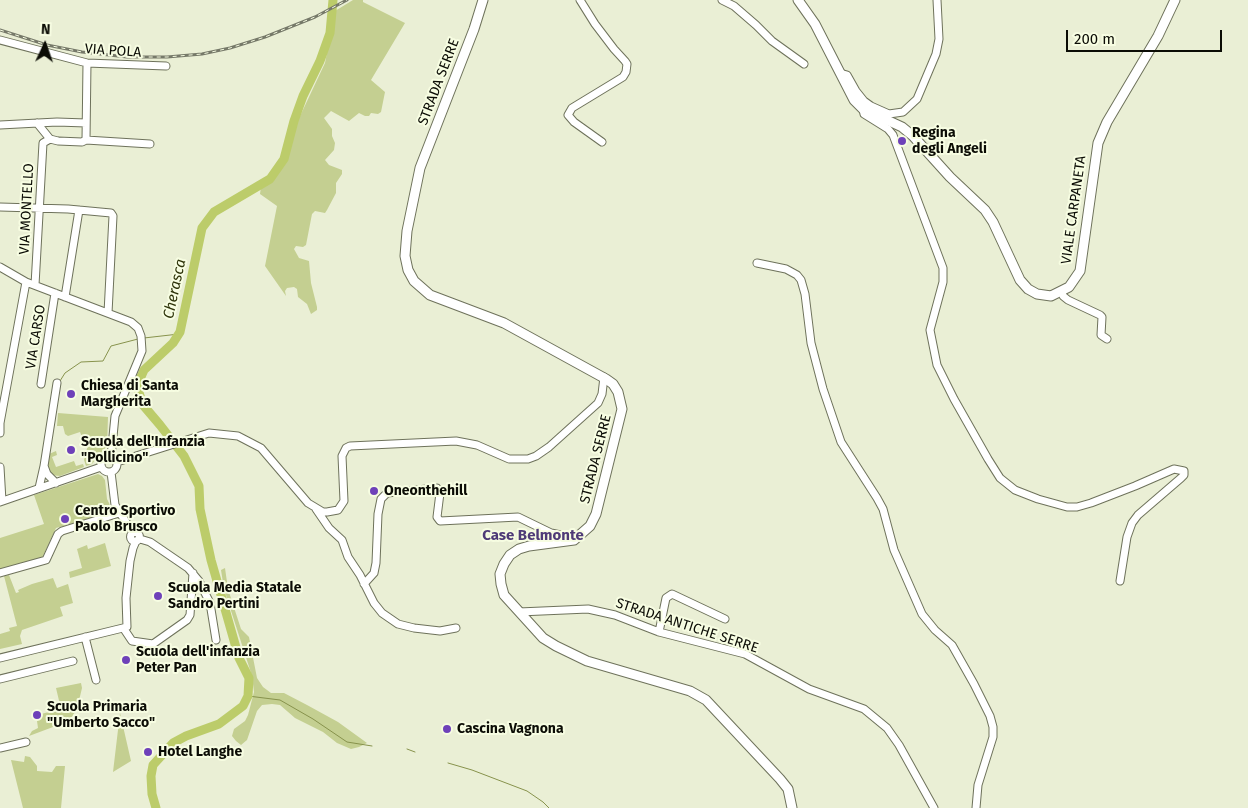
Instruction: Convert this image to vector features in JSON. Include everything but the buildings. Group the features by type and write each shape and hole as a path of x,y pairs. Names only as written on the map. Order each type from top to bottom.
{"main road":[{"name":"STRADA SERRE","path":"483,0 474,29 420,168 407,231 405,256 408,270 414,281 430,295 504,323 604,377 618,392 621,416 596,514 590,526 578,538"},
{"path":"798,0 815,24 854,100 863,109 911,134 950,177 985,210 993,222 1020,280 1028,289 1037,294 1051,296 1062,292"},
{"name":"VIALE CARPANETA","path":"1062,292 1074,282 1080,272 1098,144 1107,122 1158,36 1175,0"},
{"path":"578,538 566,542 529,546 519,549 510,555 500,574 500,584 504,595 543,638 587,661 690,691 706,700 788,789 792,808"}],"street":[{"path":"580,0 595,24 614,49 626,60 627,64 623,77 572,108 568,115 574,122 602,142"},
{"path":"722,0 734,6 772,41 804,64"},
{"path":"840,73 847,76 856,91 871,106 889,114 903,112 917,99 936,54 939,39 937,0"},
{"name":"VIA POLA","path":"0,40 87,63 166,66"},
{"path":"86,140 87,63"},
{"path":"863,109 864,114 888,129 893,135 942,268 943,282 930,330 938,365 954,399 1000,478 1015,490 1038,499 1067,507 1077,507 1118,493 1174,469 1184,470 1182,478 1138,515 1132,523 1127,537 1120,581"},
{"path":"0,125 56,122 86,124"},
{"path":"48,136 56,122"},
{"path":"37,123 48,136 71,142 86,140 150,144"},
{"name":"VIA MONTELLO","path":"35,285 41,208 43,143 48,136"},
{"path":"0,207 110,212 113,216 108,313"},
{"path":"65,297 79,210"},
{"path":"757,262 786,269 797,275 801,280 812,351 841,442 878,498 883,509 894,550 922,614 935,630 952,645 990,716 993,737 978,785 976,808"},
{"path":"0,267 26,282 131,322 138,328 142,338 140,357 115,416 115,469 111,472 113,497 120,513 133,533 138,533 138,540 133,548 130,561 125,616 127,625 124,629"},
{"path":"0,432 3,386 26,282"},
{"path":"1062,292 1063,296 1068,300 1102,317 1101,335 1107,339"},
{"name":"VIA CARSO","path":"41,384 55,293"},
{"path":"316,509 327,512 338,510 342,506 345,495 342,456 343,452 350,446 456,441 478,445 509,459 522,460 536,456 549,447 598,403 602,394 604,377"},
{"path":"39,488 57,384"},
{"path":"101,467 102,460 106,457 114,460 213,433 231,434 247,439 267,454 299,493 316,509 328,528 342,540 348,557 360,574 374,603 382,612 398,624 414,628 440,631 456,628"},
{"path":"44,466 47,474 56,482"},
{"path":"0,467 1,502 101,467"},
{"path":"101,467 106,472 111,472"},
{"path":"364,584 374,573 377,520 382,499 384,495 391,492 438,488 440,493 437,517 440,521 518,517 551,532 578,538"},
{"path":"0,573 46,560 58,534 62,531 120,513"},
{"path":"138,540 156,546 193,573 210,604 216,640"},
{"path":"0,658 118,628 124,629 132,641 153,644 181,624 190,615 193,573"},
{"path":"659,632 666,598 672,594 725,619"},
{"name":"STRADA ANTICHE SERRE","path":"519,612 588,609 615,615 659,632 744,654 808,689 864,709 887,728 900,744 934,808"},
{"path":"85,637 96,680"},
{"path":"0,679 74,661"},
{"path":"0,748 26,742"}],"green space":[{"path":"353,0 363,0 363,2 405,23 371,80 385,92 381,112 378,114 371,113 369,116 359,113 349,121 331,111 324,118 332,129 335,143 334,150 325,160 329,165 342,170 342,174 336,183 336,193 325,213 315,211 312,214 306,245 303,247 296,246 294,249 299,258 309,261 311,283 317,307 317,310 311,314 307,304 298,297 297,289 294,287 287,288 285,291 286,296 265,266 277,206 260,194 261,187 269,182 277,173 287,155 293,131 325,63 335,11"},
{"path":"58,413 108,417 107,446 92,464 86,466 84,460 89,441 84,442 80,432 68,436 65,434 63,426 57,426"},
{"path":"56,451 57,455 52,457 56,467 74,461 76,466 83,464 84,467 60,476 51,475 47,467 49,454"},
{"name":"Centro Sportivo Paolo Brusco","path":"98,474 105,480 107,499 112,509 111,512 56,528 42,558 0,571 0,538 44,524 34,495"},
{"path":"105,543 111,566 70,578 69,572 82,568 77,549 87,545 88,549"},
{"path":"225,568 228,589 241,629 249,637 257,678 263,687 271,693 284,693 307,705 338,722 367,743 351,749 337,743 323,732 295,718 280,705 272,704 262,705 257,711 247,740 241,745 236,741 232,736 234,729 245,721 254,692 252,676 224,589 221,570"},
{"path":"9,575 16,593 19,592 18,590 32,584 53,578 57,588 68,584 73,603 60,607 63,616 22,630 20,636 22,644 0,649 0,634 10,631 9,628 17,626 4,576"},
{"path":"81,683 82,688 77,709 69,721 29,736 32,731 38,728 37,721 33,716 61,709 56,688"},
{"path":"120,713 131,761 113,772"},
{"path":"25,756 30,757 37,766 37,771 52,772 56,766 65,766 61,808 23,808 11,760 24,762"}],"waterway":[{"name":"Cherasca","path":"156,808 152,794 151,776 153,765 173,743 186,736 219,724 243,706 248,696 249,678 239,658 211,560 200,509 199,486 184,456 143,405 137,386 144,370 173,343 180,332 202,228 214,212 270,179 284,159 303,96 320,61 330,33 333,0"},
{"path":"144,338 179,334"},
{"path":"60,381 65,373 81,362 103,361 111,346 138,339"},
{"path":"248,696 280,700 347,742 372,746"},
{"path":"407,749 415,752"},
{"path":"448,763 527,791 549,808"}],"railway":[{"path":"0,30 47,45 82,52 127,57 167,57 202,54 230,48 265,37 315,17 347,0"}],"place":[{"name":"Regina degli Angeli","path":"902,141"},
{"name":"Chiesa di Santa Margherita","path":"71,394"},
{"name":"Scuola dell'Infanzia \"Pollicino\"","path":"71,450"},
{"name":"Oneonthehill","path":"374,491"},
{"name":"Centro Sportivo Paolo Brusco","path":"65,519"},
{"name":"Scuola Media Statale Sandro Pertini","path":"158,596"},
{"name":"Scuola dell'infanzia Peter Pan","path":"126,660"},
{"name":"Scuola Primaria \"Umberto Sacco\"","path":"37,715"},
{"name":"Cascina Vagnona","path":"447,729"},
{"name":"Hotel Langhe","path":"148,752"}],"district":[{"name":"Case Belmonte","path":"533,536"}]}
